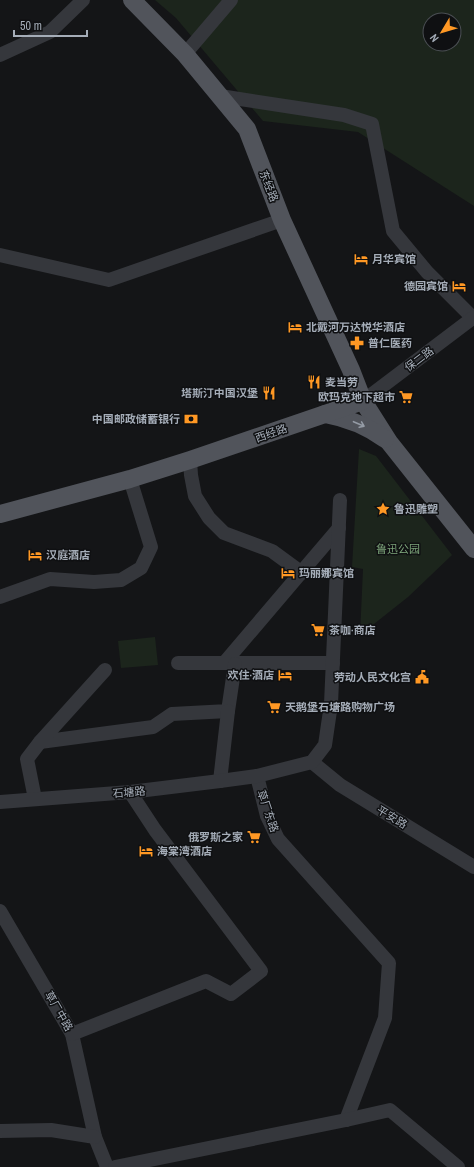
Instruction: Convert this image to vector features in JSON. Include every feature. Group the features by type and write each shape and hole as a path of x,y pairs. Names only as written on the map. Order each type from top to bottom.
{"main road":[{"name":"东经路","path":"132,0 185,54 247,129 282,220 351,370 363,401"},
{"name":"西经路","path":"0,514 130,479 363,401"},
{"path":"363,401 389,442 474,549"},
{"path":"325,414 357,423 373,430 389,442"}],"street":[{"path":"0,55 50,32 83,0"},
{"path":"185,54 231,0"},
{"path":"220,96 344,115 372,124 393,231 427,272 474,318"},
{"path":"0,255 109,280 282,220"},
{"name":"保二路","path":"363,401 474,318"},
{"path":"190,460 195,496 209,518 224,533 272,551 302,573"},
{"path":"0,597 50,579 94,582 120,580 141,568 151,547 130,479"},
{"path":"312,762 325,745 331,704 340,500"},
{"path":"220,781 228,711 230,663 339,528"},
{"path":"178,663 334,663"},
{"path":"35,799 27,759 40,742 105,670"},
{"path":"40,742 153,727 172,714 228,711"},
{"name":"草厂东路","path":"312,762 256,776 267,816 278,839 389,963 385,1018 346,1120"},
{"name":"平安路","path":"312,762 340,785 474,867"},
{"name":"石塘路","path":"0,802 130,792 256,776"},
{"path":"72,1034 206,981 231,994 261,971 155,830 130,792"},
{"name":"草厂中路","path":"0,911 72,1034 95,1137 106,1167"},
{"path":"115,1167 390,1110 458,1167"},
{"path":"0,1131 52,1130 95,1137"}],"green space":[{"path":"155,0 474,0 474,206 358,132 263,121 176,18"},
{"name":"鲁迅公园","path":"359,449 376,456 452,555 408,597 360,635 363,569 352,567"},
{"path":"155,637 158,665 121,668 118,641"}],"place":[{"name":"月华宾馆","path":"361,259"},
{"name":"德园宾馆","path":"459,286"},
{"name":"北戴河万达悦华酒店","path":"295,327"},
{"name":"普仁医药","path":"357,343"},
{"name":"麦当劳","path":"314,382"},
{"name":"塔斯汀中国汉堡","path":"269,393"},
{"name":"欧玛克地下超市","path":"406,397"},
{"name":"中国邮政储蓄银行","path":"191,419"},
{"name":"鲁迅雕塑","path":"383,509"},
{"name":"汉庭酒店","path":"35,555"},
{"name":"玛丽娜宾馆","path":"288,573"},
{"name":"茶咖·商店","path":"318,630"},
{"name":"欢住·酒店","path":"285,675"},
{"name":"劳动人民文化宫","path":"422,677"},
{"name":"天鹅堡石塘路购物广场","path":"274,707"},
{"name":"俄罗斯之家","path":"254,837"},
{"name":"海棠湾酒店","path":"146,851"}]}
